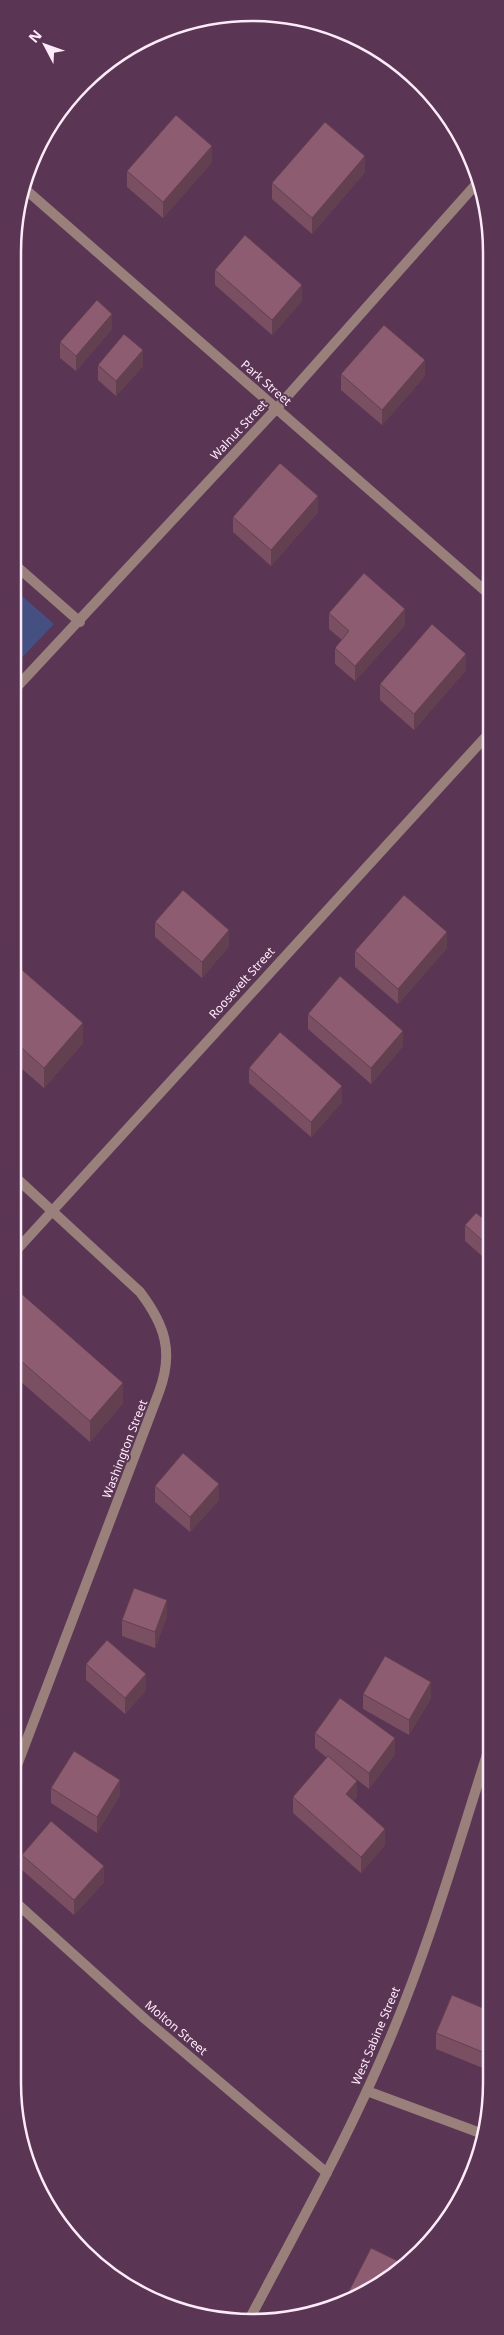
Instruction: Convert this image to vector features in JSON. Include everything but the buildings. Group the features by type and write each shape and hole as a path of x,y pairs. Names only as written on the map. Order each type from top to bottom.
{"street":[{"name":"Walnut Street","path":"21,683 80,622 276,409 474,187"},
{"name":"Park Street","path":"29,192 483,589"},
{"path":"21,570 80,622"},
{"name":"Roosevelt Street","path":"21,1245 483,740"},
{"name":"Washington Street","path":"21,1181 140,1292 152,1307 166,1343 166,1369 21,1755"},
{"name":"West Sabine Street","path":"252,2314 327,2173 367,2091 398,2020 425,1947 483,1767"},
{"name":"Molton Street","path":"21,1907 145,2018 327,2173"},
{"path":"367,2091 477,2132"}],"shaded area":[{"path":"21,595 54,624 21,659"}]}
